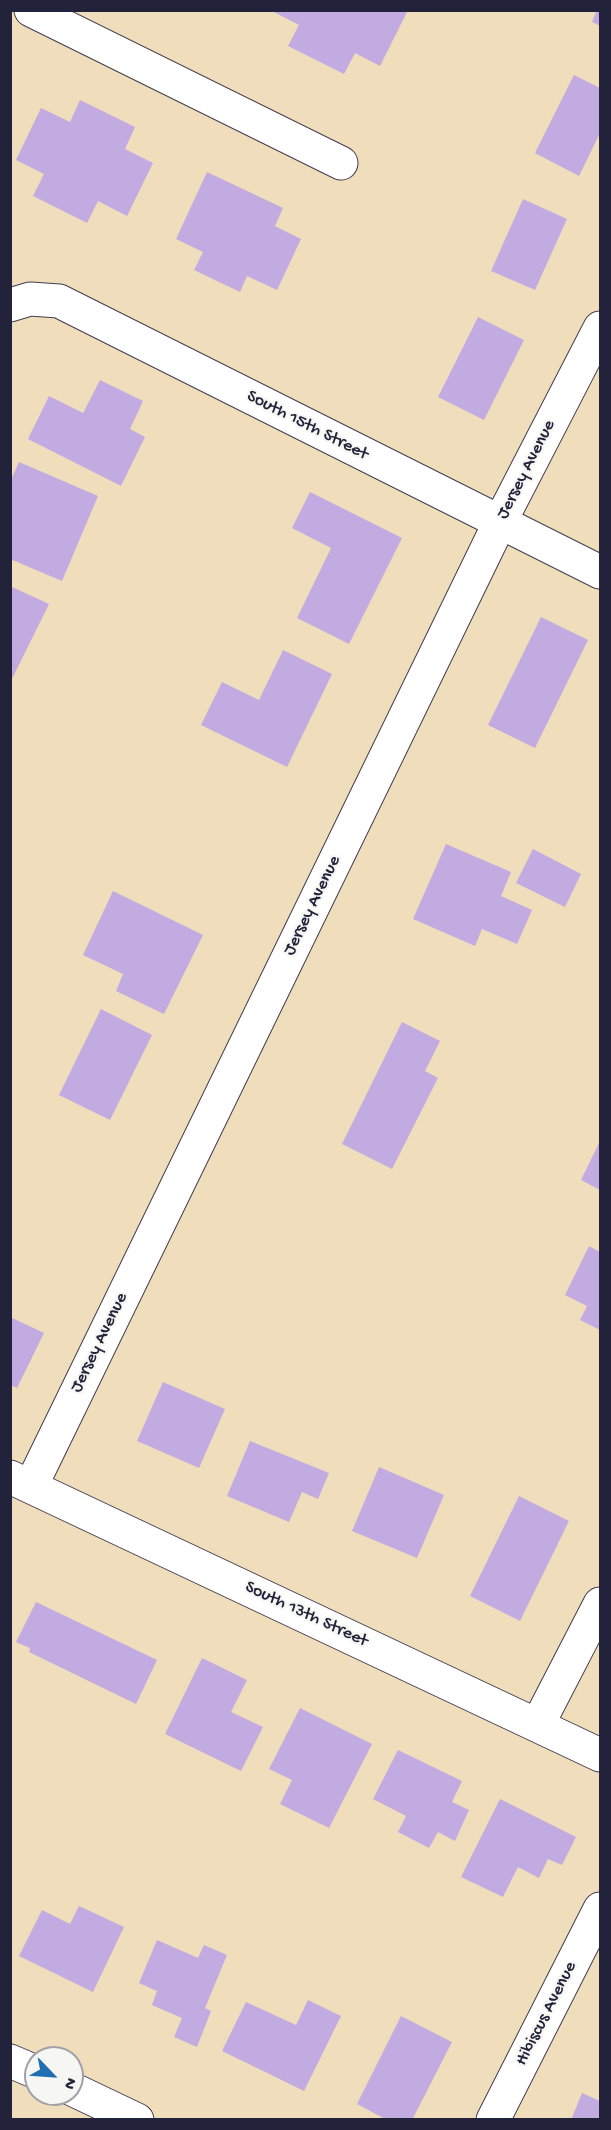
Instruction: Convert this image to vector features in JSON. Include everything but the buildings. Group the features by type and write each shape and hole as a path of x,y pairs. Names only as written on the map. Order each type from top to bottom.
{"street":[{"path":"30,10 341,163"},
{"name":"South 15th Street","path":"10,305 30,299 59,301 600,572"},
{"name":"Jersey Avenue","path":"21,1482 500,522 600,328"},
{"name":"South 13th Street","path":"21,1482 600,1755"},
{"path":"538,1724 600,1604"},
{"name":"Hibiscus Avenue","path":"493,2120 600,1909"},
{"path":"10,2061 24,2067"},
{"path":"84,2095 136,2120"}]}
